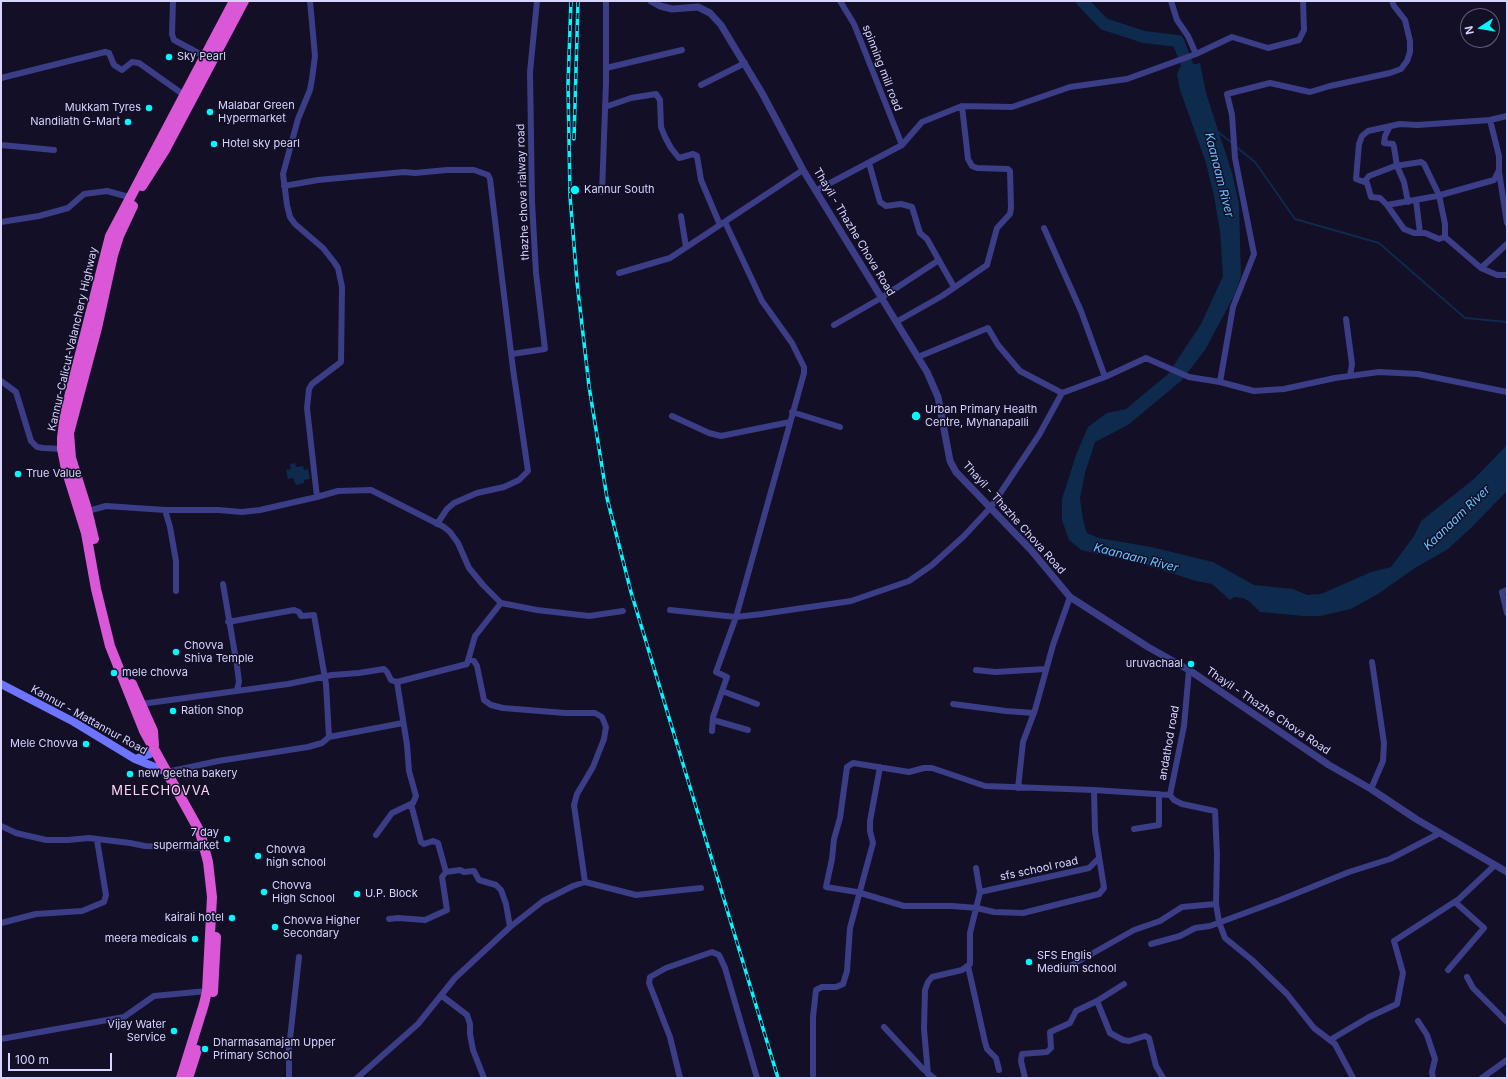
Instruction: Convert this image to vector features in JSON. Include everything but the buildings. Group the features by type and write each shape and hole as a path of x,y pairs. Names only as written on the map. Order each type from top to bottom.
{"highway":[{"name":"Kannur-Calicut-Valanchery Highway","path":"84,512 66,469 62,449 66,413 110,236 129,197 234,1"},
{"name":"Kannur-Calicut-Valanchery Highway","path":"180,1078 207,991 212,897 208,862 200,832 144,731 137,705 110,646 84,512 71,458 69,433 97,328 113,255 119,236 142,187 166,150 244,1"},
{"name":"Kannur-Calicut-Valanchery Highway","path":"188,1078 208,1015 212,995 217,914 212,897"}],"main road":[{"name":"Kannur - Mattannur Road","path":"1,684 74,722 135,759 167,772"},
{"path":"135,759 150,754 154,747"}],"street":[{"path":"173,1 172,34 174,40 204,56"},
{"path":"310,1 315,56 312,79 283,174 290,217 323,248 334,262 338,268 342,287 341,362 312,384 309,389 307,408 317,497"},
{"name":"thazhe chova rialway road","path":"512,354 545,349 536,273 532,202 530,72 537,1"},
{"path":"602,192 606,68 606,1"},
{"name":"Thayil - Thazhe Chova Road","path":"651,1 660,6 672,9 698,7 710,13 721,25 762,93 803,170 817,190 918,358 938,397 950,461 956,472 991,507 1070,597 1148,647 1189,670 1322,761 1371,789 1440,833 1507,872"},
{"name":"spinning mill road","path":"840,1 854,24 902,144"},
{"path":"1171,1 1177,20 1188,36 1196,54"},
{"path":"817,190 902,144 922,122 962,106 1012,107 1070,87 1127,78 1196,54 1232,37 1268,48 1298,40 1304,30 1303,1"},
{"path":"1220,382 1233,307 1254,254 1234,150 1232,115 1226,94 1270,83 1310,92 1330,86 1390,74 1401,69 1407,61 1410,52 1410,41 1405,20 1392,1"},
{"path":"606,68 682,50"},
{"path":"1,78 105,52 109,53 114,65 122,70 132,62 139,63 184,95"},
{"path":"701,85 744,63"},
{"path":"605,107 631,98 656,94 660,100 661,127 665,137 679,158 693,154 697,156 701,180 762,301 792,343 804,367 804,373 736,617 716,672 727,677 713,720 712,731"},
{"path":"896,322 987,265 997,228 1010,214 1011,208 1008,169 977,168 972,166 968,159 962,106"},
{"path":"1365,181 1356,179 1357,161 1362,136 1368,131 1400,124 1417,125 1490,120 1507,116"},
{"path":"1490,120 1499,156 1499,170 1507,223"},
{"path":"1390,126 1384,143 1392,144 1394,147 1397,166 1404,182 1408,202"},
{"path":"1,145 54,150"},
{"path":"1365,181 1369,176 1397,166 1421,162 1424,164 1439,195 1445,224 1445,237 1481,268 1497,275 1507,274"},
{"path":"869,163 880,202 886,206 901,204 912,207 920,233 927,239 954,287"},
{"path":"284,186 318,180 404,172 415,173 474,170 488,175 494,200 512,354 528,472 519,480 504,487 477,493 454,503 446,509 438,524"},
{"path":"619,273 670,258 803,170"},
{"path":"1387,205 1439,195 1494,180 1499,170"},
{"path":"1365,181 1371,197 1380,198 1387,205 1404,229 1424,233 1439,239 1445,237"},
{"path":"1,222 39,216 68,208 84,194 107,191 129,197"},
{"path":"1416,200 1420,233"},
{"path":"681,216 686,247"},
{"path":"1044,228 1081,311 1105,377"},
{"path":"1481,268 1507,244"},
{"path":"834,325 881,298 938,260"},
{"path":"1346,318 1352,364 1350,376"},
{"path":"918,358 988,328 998,345 1020,371 1062,393"},
{"path":"670,610 736,617 851,601 909,581 932,565 964,536 991,507 1039,434 1062,393 1105,377 1146,358 1189,377 1220,382 1254,391 1284,389 1379,372 1418,374 1507,392"},
{"path":"1,381 16,392 19,397 31,441 37,446 43,448 62,449"},
{"path":"792,412 840,427"},
{"path":"672,416 710,433 721,436 790,422"},
{"path":"84,512 106,506 165,510 218,510 234,512 260,510 338,491 357,489 371,490 438,524 450,532 458,543 469,568 501,603 537,610 589,616 623,611"},
{"path":"165,510 170,527 177,575 176,591"},
{"path":"223,584 239,682 238,690"},
{"path":"1507,590 1502,592 1507,613"},
{"path":"1018,788 1023,742 1034,713 1046,669 1070,597"},
{"path":"137,705 384,669 391,680 396,682 463,666 467,664 469,659 475,636 501,603"},
{"path":"228,622 294,610 299,612 301,616 314,615 325,677 329,737"},
{"path":"469,659 474,661 477,666 484,700 491,705 503,708 595,713 602,717 606,727 604,739 593,767 577,794 574,805 585,882"},
{"path":"1371,789 1382,761 1384,743 1372,662"},
{"path":"976,670 995,672 1046,669"},
{"name":"andathod road","path":"1170,795 1173,770 1184,726 1189,670"},
{"path":"376,835 392,813 411,804 416,796 409,771 408,745 396,682"},
{"path":"722,691 757,704"},
{"path":"953,704 1034,713"},
{"path":"713,720 748,730"},
{"path":"167,772 218,761 308,747 322,743 329,737 403,723"},
{"path":"1094,790 1095,831 1104,888 1099,894 1023,913 994,912 977,908 952,906 904,906 860,893 826,887 832,859 834,839 840,818 847,767 853,763 909,772 924,768 932,768 985,786 1094,790 1170,795 1174,800 1182,804 1215,811 1217,855 1216,904 1219,922 1225,938 1252,960 1287,994 1314,1028 1335,1044 1353,1078"},
{"path":"813,1075 813,1010 816,990 822,987 843,984 847,971 850,928 873,844 870,831 870,821 880,767"},
{"path":"1134,829 1158,824 1159,794"},
{"path":"389,919 398,918 425,920 447,910 442,880 446,872 438,843 432,841 424,844 421,842 411,804"},
{"path":"1,826 16,833 46,840 98,840 145,846 204,848"},
{"path":"1151,944 1180,936 1195,928 1210,926 1349,872 1390,858 1440,833"},
{"path":"1,923 36,914 82,911 104,902 106,895 98,840"},
{"name":"sfs school road","path":"980,892 1089,868 1099,858"},
{"path":"1330,1040 1369,1017 1397,1004 1403,973 1394,941 1455,902 1495,865"},
{"path":"976,868 980,892 970,933 970,964 968,966 987,1049 996,1058 999,1070"},
{"path":"446,872 454,870 474,871 479,880 496,885 501,890 506,904 510,927"},
{"path":"356,1078 364,1075 418,1024 455,978 510,927 543,901 573,886 585,882 636,895 701,888"},
{"path":"1448,970 1484,928 1455,902"},
{"path":"1063,970 1134,930 1160,921 1182,907 1216,904"},
{"path":"680,1078 670,1038 649,983 650,977 666,968 712,952 719,955 725,968 757,1078"},
{"path":"289,1078 289,1048 299,957"},
{"path":"928,1074 924,1029 925,990 932,977 968,966"},
{"path":"1467,977 1473,988 1507,1022"},
{"path":"1025,1078 1021,1061 1022,1054 1048,1052 1051,1048 1050,1032 1070,1023 1076,1011 1097,1001 1124,984"},
{"path":"1,1039 124,1017 154,996 207,991"},
{"path":"442,996 467,1015 470,1024 473,1050 484,1078"},
{"path":"1097,1001 1110,1033 1123,1040 1129,1041 1145,1036 1148,1038 1156,1066 1163,1078"},
{"path":"1418,1021 1427,1035 1435,1059 1432,1072 1434,1078"},
{"path":"884,1027 928,1074 934,1078"},
{"path":"1482,1078 1507,1060"}],"water":[{"path":"1200,63 1206,93 1232,173 1239,204 1241,276 1234,296 1205,350 1181,381 1128,425 1095,442 1085,473 1080,498 1083,520 1087,533 1099,538 1151,547 1213,562 1254,585 1293,589 1307,595 1321,594 1371,572 1391,567 1414,536 1421,521 1475,478 1507,445 1507,490 1505,493 1448,549 1415,568 1378,594 1351,609 1320,616 1260,612 1250,602 1243,598 1234,597 1230,600 1212,584 1196,581 1146,565 1081,550 1069,540 1062,520 1062,499 1076,455 1088,427 1107,413 1126,409 1168,374 1201,324 1223,276 1220,231 1214,196 1206,163 1180,90 1177,74 1180,67"},
{"path":"295,463 296,467 303,466 304,470 308,469 310,479 304,480 304,483 296,485 293,478 288,479 286,470 291,469 290,464"}],"waterway":[{"name":"Kaanaam River","path":"1082,1 1104,24 1144,37 1178,41 1193,80"},
{"path":"1217,131 1232,143"},
{"path":"1235,146 1255,162 1295,219 1379,243 1465,318 1507,322"}],"railway":[{"path":"571,1 568,84 570,196 577,282 589,386 607,498 631,592 778,1078"},
{"path":"574,139 578,1"}],"place":[{"name":"Sky Pearl","path":"169,57"},
{"name":"Mukkam Tyres","path":"149,108"},
{"name":"Malabar Green Hypermarket","path":"210,112"},
{"name":"Nandilath G-Mart","path":"128,122"},
{"name":"Hotel sky pearl","path":"214,144"},
{"name":"Kannur South","path":"575,190"},
{"name":"Urban Primary Health Centre, Myhanapalli","path":"916,416"},
{"name":"True Value","path":"18,474"},
{"name":"Chovva Shiva Temple","path":"176,652"},
{"name":"uruvachaal","path":"1191,664"},
{"name":"mele chovva","path":"114,673"},
{"name":"Ration Shop","path":"173,711"},
{"name":"Mele Chovva","path":"86,744"},
{"name":"new geetha bakery","path":"130,774"},
{"name":"7 day supermarket","path":"227,839"},
{"name":"Chovva high school","path":"258,856"},
{"name":"Chovva High School","path":"264,892"},
{"name":"U.P. Block","path":"357,894"},
{"name":"kairali hotel","path":"232,918"},
{"name":"Chovva Higher Secondary","path":"275,927"},
{"name":"meera medicals","path":"195,939"},
{"name":"SFS Englis Medium school","path":"1029,962"},
{"name":"Vijay Water Service","path":"174,1031"},
{"name":"Dharmasamajam Upper Primary School","path":"205,1049"}],"district":[{"name":"MELECHOVVA","path":"161,791"}]}
